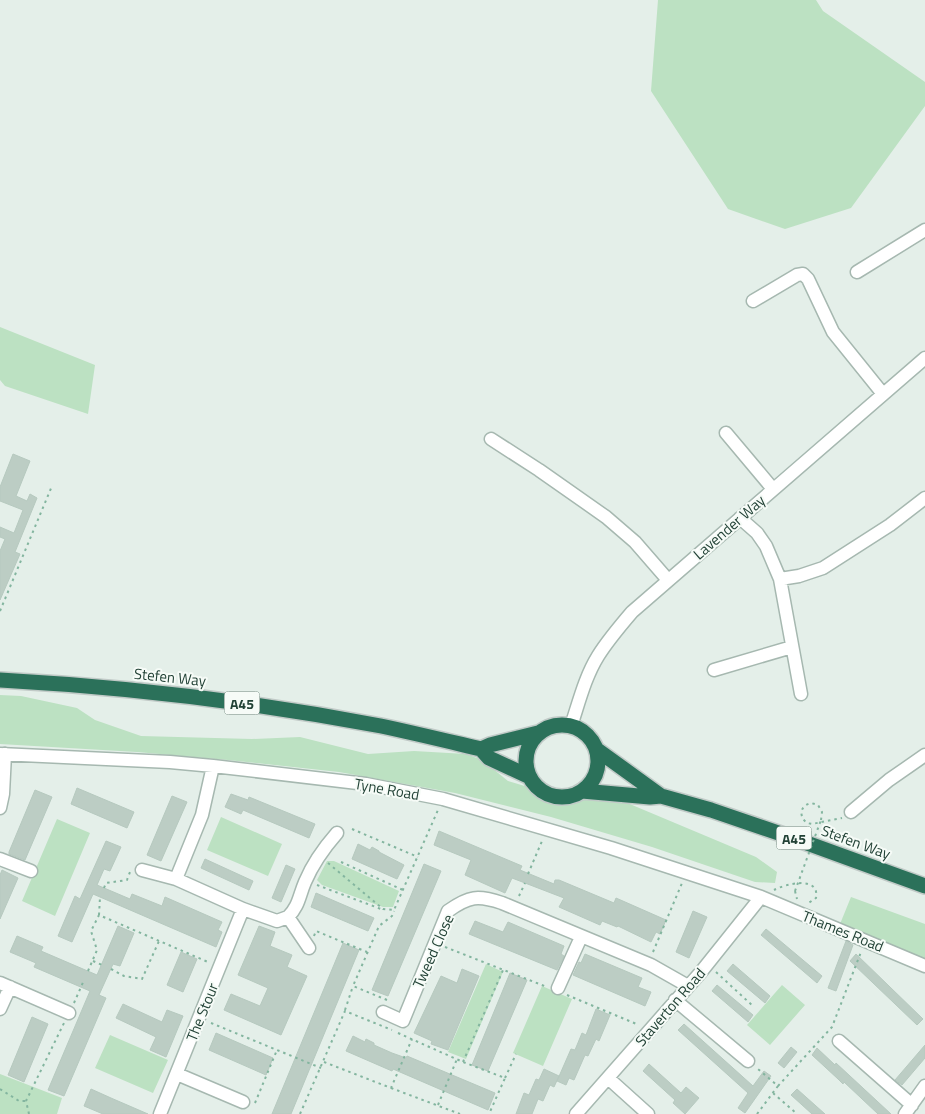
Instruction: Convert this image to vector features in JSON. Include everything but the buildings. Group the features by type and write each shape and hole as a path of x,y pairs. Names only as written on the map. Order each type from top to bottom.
{"highway":[{"name":"Stefen Way","path":"0,680 123,689 229,702 381,726 481,749 490,758 530,777"},
{"path":"481,749 538,733 548,727 571,726 582,731 591,739 596,749 598,761 596,772 582,791 571,796 559,796 547,793 537,787 530,777 526,766 527,753 531,742 538,733"},
{"name":"Stefen Way","path":"596,749 661,796 711,810 925,886"},
{"name":"Stefen Way","path":"582,791 650,797 661,796"}],"street":[{"path":"857,272 924,233"},
{"path":"753,301 797,275 803,274 808,279 832,332 882,394"},
{"name":"Lavender Way","path":"571,726 583,687 597,657 632,612 925,358"},
{"path":"726,433 773,489"},
{"path":"491,439 606,517 636,542 668,580"},
{"path":"780,579 799,576 823,568 890,525 925,498"},
{"path":"740,518 757,533 766,546 780,579 800,694"},
{"path":"714,670 792,648"},
{"path":"0,808 3,794 2,754"},
{"name":"Tyne Road","path":"2,754 170,762 366,784 443,799 547,828 761,897"},
{"path":"851,812 888,780 925,755"},
{"path":"176,879 202,815 213,766"},
{"path":"142,870 176,879 243,909 277,921 288,917 296,910 305,882 318,855 337,833"},
{"path":"0,859 30,871"},
{"name":"Tweed Close","path":"408,1008 448,912 459,903 471,898 486,897 515,908 648,964 673,976 688,986"},
{"name":"Thames Road","path":"761,897 925,966"},
{"name":"Staverton Road","path":"576,1114 707,964 761,897"},
{"name":"The Stour","path":"160,1114 243,909"},
{"path":"288,917 309,948"},
{"path":"557,989 581,937"},
{"path":"0,1009 5,985 69,1013"},
{"path":"675,1000 748,1061"},
{"path":"383,1012 403,1021 408,1008"},
{"path":"839,1041 908,1110 925,1086"},
{"path":"177,1074 248,1104"},
{"path":"608,1078 648,1114"}],"path":[{"path":"0,612 52,486"},
{"path":"300,1114 324,1062 367,952 379,926 392,916 443,799"},
{"path":"798,901 795,891 821,820 822,812 818,805 810,803 803,807 801,812 807,824 812,824 842,818 851,812"},
{"path":"528,874 547,828"},
{"path":"352,829 418,857"},
{"path":"318,855 383,910"},
{"path":"341,862 403,890"},
{"path":"104,888 106,883 127,880 133,866 142,870"},
{"path":"648,964 686,873"},
{"path":"305,882 383,910 394,910"},
{"path":"515,908 525,883"},
{"path":"761,897 781,886 807,883 815,887 817,892 816,898 810,903 802,904"},
{"path":"88,971 97,950 91,931 99,915 100,897"},
{"path":"99,915 220,967"},
{"path":"309,948 316,931 367,952"},
{"path":"757,1114 778,1086 832,1027 865,940"},
{"path":"111,969 124,976 142,979 159,941"},
{"path":"435,943 557,989 650,1029"},
{"path":"92,961 102,964"},
{"path":"707,964 754,1007"},
{"path":"463,1062 503,969"},
{"path":"29,1114 26,1101 84,980"},
{"path":"353,986 408,1008"},
{"path":"345,1011 505,1078"},
{"path":"199,1018 321,1068"},
{"path":"391,1088 412,1038"},
{"path":"248,1104 277,1050"},
{"path":"489,1114 516,1054"},
{"path":"438,1105 457,1059"},
{"path":"748,1061 778,1086"},
{"path":"324,1062 460,1114"},
{"path":"0,1089 19,1101 26,1101"},
{"path":"773,1093 797,1114"}],"green space":[{"path":"658,0 816,0 823,11 925,82 925,106 851,208 785,229 728,209 651,91"},
{"path":"0,327 95,365 88,414 5,386 0,380"},
{"path":"0,695 21,696 77,708 95,720 141,736 252,739 300,737 368,754 414,751 466,754 482,760 508,781 568,799 594,789 756,857 777,872 775,883 755,882 652,847 551,817 455,793 339,772 137,752 0,744"},
{"path":"221,817 282,844 268,876 207,850"},
{"path":"57,819 90,833 55,916 22,901"},
{"path":"327,861 334,861 399,891 393,907 383,907 322,885 317,880"},
{"path":"851,897 925,924 925,959 840,924"},
{"path":"486,964 503,972 466,1059 448,1052"},
{"path":"782,985 805,1005 770,1045 747,1025"},
{"path":"542,986 572,999 543,1066 513,1053"},
{"path":"110,1035 168,1060 153,1093 95,1068"},
{"path":"0,1074 62,1098 57,1114 0,1114"}]}
